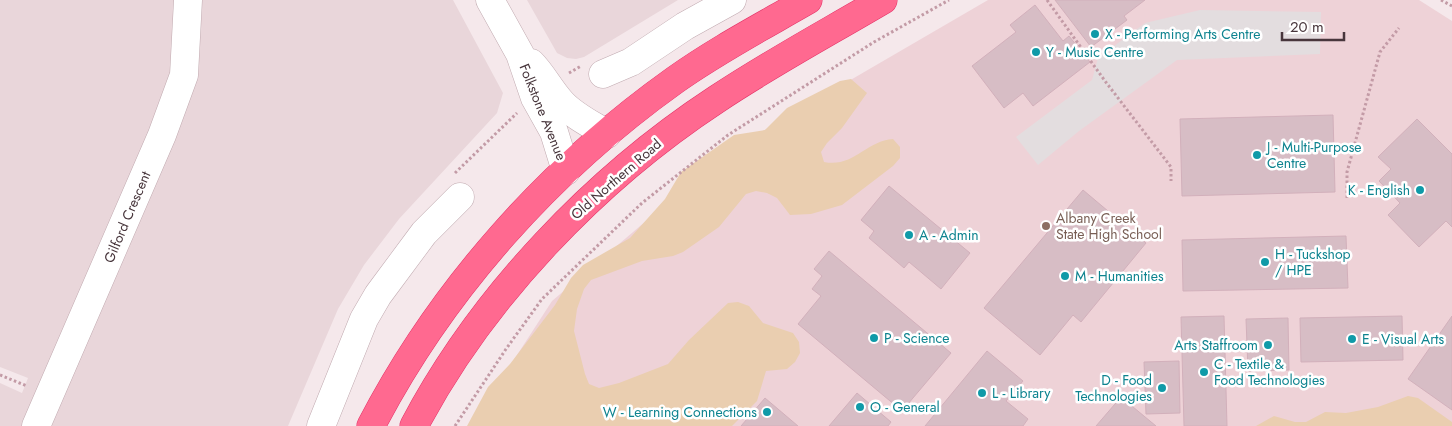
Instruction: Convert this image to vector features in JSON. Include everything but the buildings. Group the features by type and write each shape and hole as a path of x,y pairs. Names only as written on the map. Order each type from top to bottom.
{"highway":[{"path":"371,426 383,402 418,345 457,291 526,210 566,171 606,134 682,76 808,0"},
{"name":"Old Northern Road","path":"414,426 448,369 484,317 521,272 578,211 620,173 669,133 715,100 767,67 883,0"}],"street":[{"name":"Gilford Crescent","path":"36,426 162,135 184,75 188,0"},
{"name":"Folkstone Avenue","path":"490,0 520,54 535,98 556,138 566,171"},
{"path":"603,74 631,62 685,26 732,0"},
{"name":"Folkstone Avenue","path":"520,54 540,72 549,87 572,112 606,134"},
{"path":"321,426 364,319 378,295 424,234 460,197"}],"path":[{"path":"455,426 542,299 642,203 728,135 874,42 948,0"},
{"path":"1047,0 1105,81 1171,167 1171,181"},
{"path":"1441,0 1452,6"},
{"path":"1347,198 1347,172 1380,52 1399,28"},
{"path":"0,375 34,390"}],"shaded area":[{"path":"0,0 453,0 503,93 497,113 399,219 364,265 338,309 288,426 0,426 0,383 22,393 28,378 0,367"},
{"path":"527,0 678,0 584,57 576,59 567,58 557,53"},
{"name":"Albany Creek State High School","path":"988,0 1419,0 1452,21 1452,426 471,426 552,301 727,152"},
{"path":"1200,10 1321,12 1320,54 1177,60 1079,131 1038,165 1016,137 1092,80 1098,58 1145,23"},
{"path":"851,79 867,93 842,128 821,152 824,162 834,163 843,161 875,144 893,139 900,147 900,158 893,166 842,205 811,214 790,215 777,198 767,193 756,191 746,194 719,227 683,252 673,256 642,261 591,280 584,289 577,309 574,331 585,374 589,384 599,388 619,383 668,364 689,340 728,303 738,302 749,306 763,323 793,333 799,342 800,353 795,362 787,369 766,371 757,401 732,426 467,426 488,387 510,364 555,305 571,278 583,265 630,238 665,199 681,172 734,135 765,130 787,108 840,81"},
{"path":"1408,396 1418,398 1452,422 1452,426 1256,426 1274,416 1295,422 1306,422 1325,412 1346,413 1378,407"}],"place":[{"name":"X - Performing Arts Centre","path":"1095,34"},
{"name":"Y - Music Centre","path":"1036,52"},
{"name":"J - Multi-Purpose Centre","path":"1257,155"},
{"name":"K - English","path":"1420,190"},
{"name":"Albany Creek State High School","path":"1046,226"},
{"name":"A - Admin","path":"909,235"},
{"name":"H - Tuckshop / HPE","path":"1265,262"},
{"name":"M - Humanities","path":"1065,276"},
{"name":"P - Science","path":"874,338"},
{"name":"E - Visual Arts","path":"1352,339"},
{"name":"Arts Staffroom","path":"1268,345"},
{"name":"C - Textile & Food Technologies","path":"1204,372"},
{"name":"D - Food Technologies","path":"1162,388"},
{"name":"L - Library","path":"982,393"},
{"name":"O - General","path":"860,407"},
{"name":"W - Learning Connections","path":"767,412"}]}
